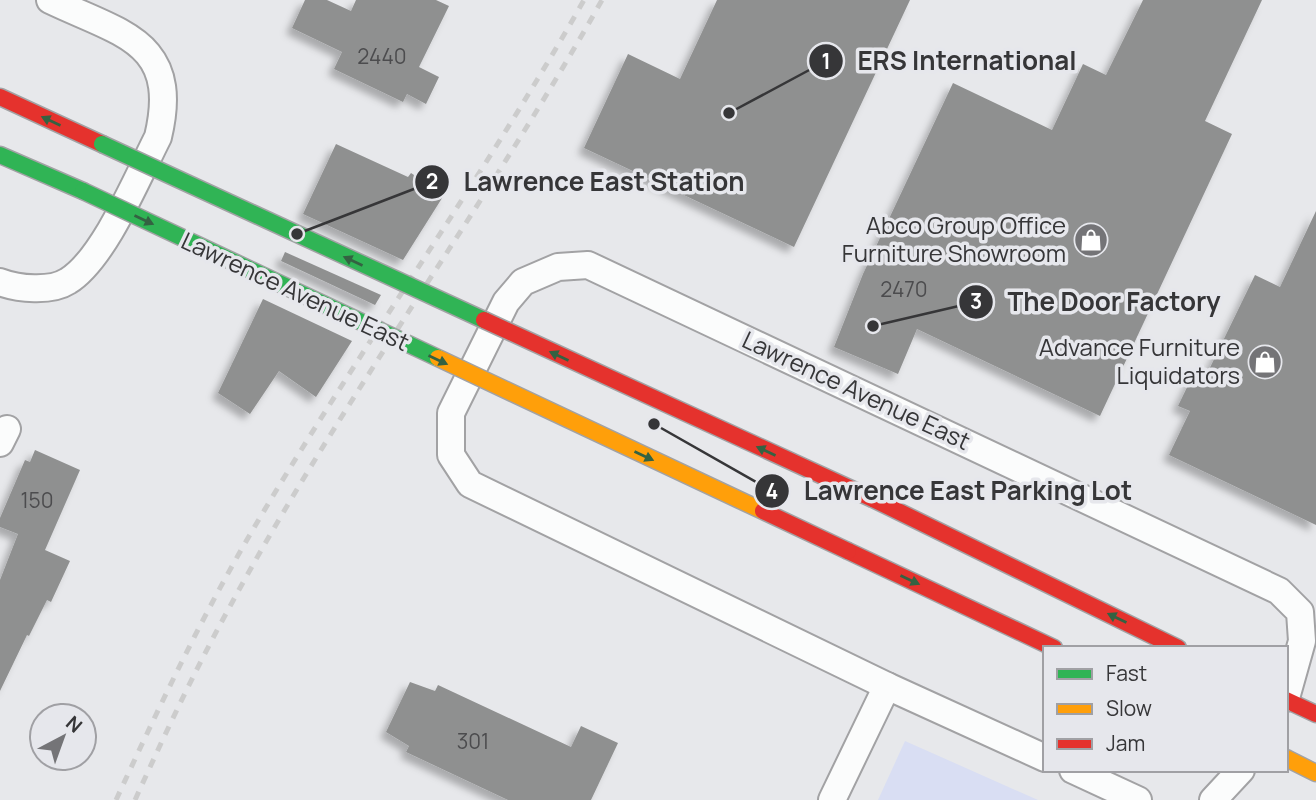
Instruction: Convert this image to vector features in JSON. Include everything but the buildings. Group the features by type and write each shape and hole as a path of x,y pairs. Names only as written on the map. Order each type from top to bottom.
{"main road":[{"path":"0,97 873,499 1174,646"},
{"name":"Lawrence Avenue East","path":"0,155 83,191 1050,646"},
{"name":"Lawrence Avenue East","path":"1288,700 1316,714"},
{"path":"1288,759 1316,773"}],"street":[{"path":"0,282 47,288 67,282 94,259 158,137 163,116 163,83 151,55 132,39 50,0"},
{"name":"Lawrence Avenue East","path":"1043,757 887,686 470,484 451,456 451,413 506,302 523,282 558,267 588,264 1279,591 1300,612 1302,640 1288,692"},
{"path":"832,800 887,686"},
{"path":"1077,772 1138,800"},
{"path":"1213,800 1239,772"}],"shaded area":[{"path":"905,741 1038,800 878,800"}],"railway":[{"path":"116,800 200,627 255,526 336,394 504,133 584,0"},
{"path":"135,800 203,657 272,532 365,380 510,154 602,0"}],"traffic: fast":[{"path":"102,144 484,320"},
{"path":"0,155 83,191"},
{"path":"83,191 438,358"}],"traffic: slow":[{"path":"438,358 763,511"},
{"path":"1288,759 1316,773"}],"traffic: jam":[{"path":"0,97 102,144"},
{"path":"484,320 873,499"},
{"path":"873,499 1174,646"},
{"path":"763,511 848,551"},
{"path":"848,551 1050,646"},
{"path":"1288,701 1316,714"}],"place":[{"name":"ERS International","path":"729,113"},
{"name":"Lawrence East Station","path":"297,234"},
{"name":"Abco Group Office Furniture Showroom","path":"1091,240"},
{"name":"The Door Factory","path":"873,326"},
{"name":"Advance Furniture Liquidators","path":"1265,362"},
{"name":"Lawrence East Parking Lot","path":"654,424"}]}
